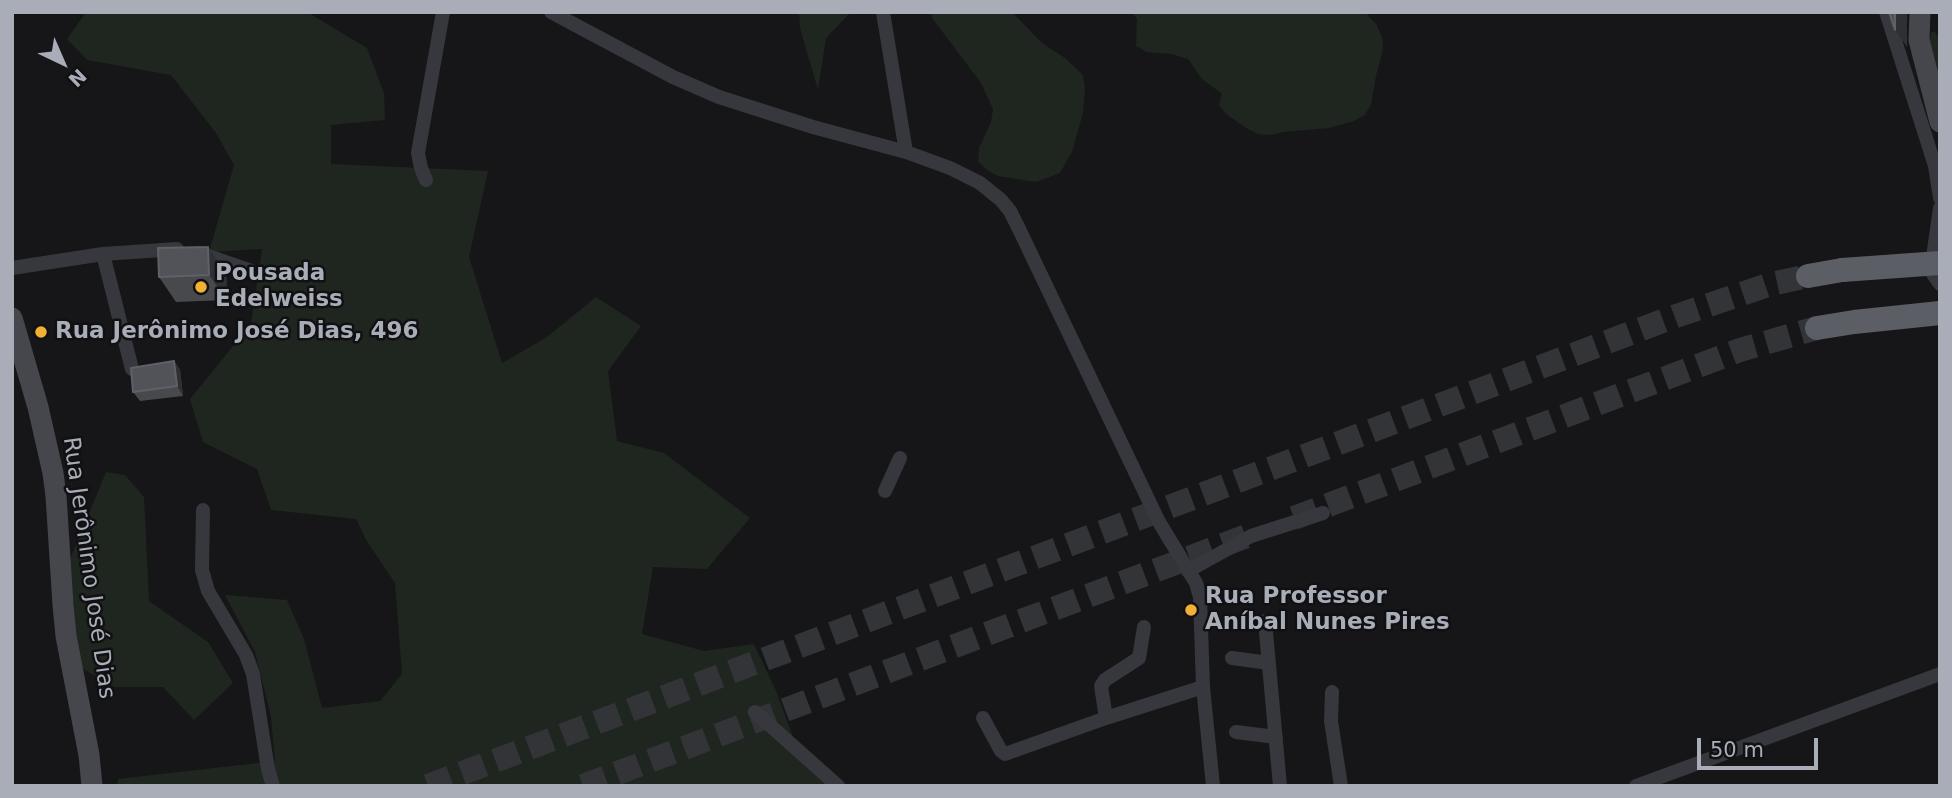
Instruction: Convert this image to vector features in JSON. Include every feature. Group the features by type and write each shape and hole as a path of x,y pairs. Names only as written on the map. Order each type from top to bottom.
{"highway":[{"path":"1808,276 1842,270 1940,263"},
{"path":"1817,328 1854,321 1940,313"}],"main road":[{"path":"1920,12 1919,40 1940,122"},
{"name":"Rua Jerônimo José Dias","path":"12,318 38,407 53,473 62,605 89,755 92,786"}],"street":[{"path":"426,180 418,153 443,12"},
{"path":"551,12 673,77 719,97 813,127 906,152 950,168 990,190 1010,211 1132,468 1159,522 1196,583 1200,597 1203,687 1213,786"},
{"path":"883,12 906,152"},
{"path":"1886,12 1935,166 1940,198"},
{"path":"1940,208 1932,264 1933,274 1940,284"},
{"path":"12,268 103,254 174,249 206,254 252,271"},
{"path":"103,254 132,369"},
{"path":"885,491 900,458"},
{"path":"202,510 202,570 208,592 246,655 253,674 273,786"},
{"path":"1188,572 1251,536 1323,513"},
{"path":"1265,621 1280,786"},
{"path":"1106,718 1101,686 1105,680 1139,658 1144,627"},
{"path":"1232,658 1269,663"},
{"path":"1636,786 1940,674"},
{"path":"983,718 1005,754 1203,687"},
{"path":"1332,692 1331,721 1341,786"},
{"path":"755,712 838,786"},
{"path":"1236,732 1276,737"}],"shaded area":[{"path":"86,12 307,12 367,48 384,93 385,120 331,125 331,164 488,171 469,257 502,363 547,337 596,297 641,326 608,371 617,441 664,453 750,518 707,569 653,567 642,634 704,651 754,644 776,691 798,750 832,786 117,786 118,779 275,761 271,717 255,652 225,595 287,600 304,639 322,708 380,701 402,674 395,583 366,540 356,519 271,510 257,469 203,442 190,399 251,324 262,249 209,252 234,165 216,133 171,75 87,60 67,39"},
{"path":"799,12 851,12 826,38 818,90 800,28"},
{"path":"931,12 1012,12 1042,43 1065,58 1083,75 1083,113 1072,152 1060,173 1036,182 998,176 978,161 979,148 991,122 993,109 981,83 932,18"},
{"path":"1132,12 1365,12 1376,24 1382,37 1383,50 1371,104 1365,115 1329,128 1258,134 1226,114 1219,105 1222,94 1202,79 1188,59 1147,52 1136,46 1137,19"},
{"path":"1931,32 1935,32 1940,39 1940,81 1929,47"},
{"path":"106,472 125,475 144,497 149,601 208,642 233,683 194,720 163,687 114,687 82,668 71,631 66,569"}],"building":[{"path":"1889,12 1895,12 1895,30"},
{"path":"208,247 209,275 159,277 158,248"},
{"path":"174,361 177,386 133,392 131,368"}],"tunnel":[{"path":"428,786 1676,316 1771,284 1808,276"},
{"path":"1294,518 1740,350 1817,328"},
{"path":"583,786 1247,536"}],"place":[{"name":"Pousada Edelweiss","path":"201,287"},
{"name":"Rua Jerônimo José Dias, 496","path":"41,332"},
{"name":"Rua Professor Aníbal Nunes Pires","path":"1191,610"}]}
